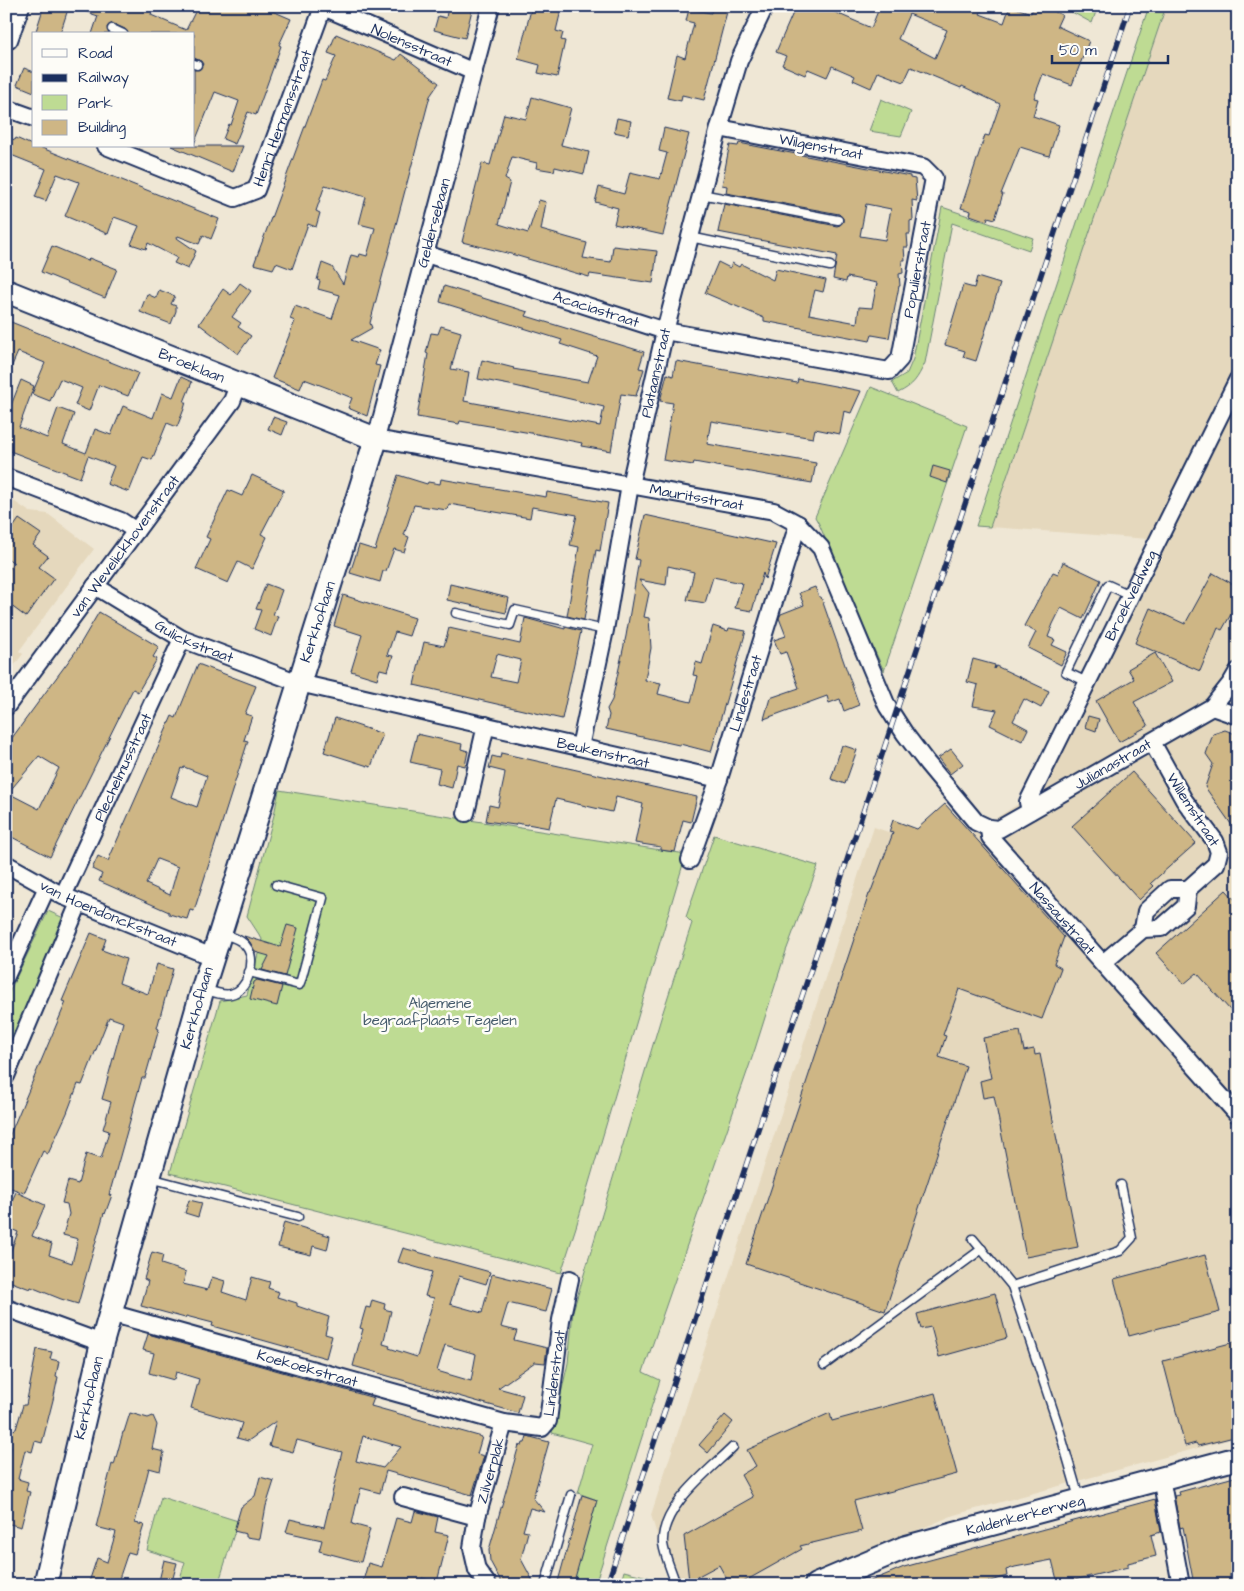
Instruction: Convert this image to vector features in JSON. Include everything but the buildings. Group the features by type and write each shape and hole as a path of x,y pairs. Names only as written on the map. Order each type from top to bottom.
{"street":[{"path":"6,42 9,40 20,6"},
{"name":"Geldersebaan","path":"376,439 491,6"},
{"name":"Plataanstraat","path":"580,747 605,630 630,485 666,331 718,128 738,61 765,6"},
{"name":"Nolensstraat","path":"322,7 474,72"},
{"name":"Henri Hermansstraat","path":"111,148 235,198 256,190 322,7"},
{"path":"6,108 32,117"},
{"name":"Wilgenstraat","path":"718,128 923,167"},
{"name":"Populierstraat","path":"888,371 900,359 934,178 923,167"},
{"name":"Acaciastraat","path":"426,254 666,331 888,371"},
{"name":"Broeklaan","path":"6,291 376,439"},
{"name":"Broekveldweg","path":"1030,811 1028,802 1238,379"},
{"name":"van Wevelickhovenstraat","path":"6,706 232,401 239,383"},
{"name":"Mauritsstraat","path":"376,439 774,511 798,524 821,548 887,706 895,718"},
{"name":"Kerkhoflaan","path":"45,1585 102,1343 203,988 376,439"},
{"path":"6,477 121,521 136,531"},
{"name":"Lindestraat","path":"690,860 719,779 798,524"},
{"name":"Gulickstraat","path":"95,586 182,638 299,683"},
{"name":"Plechelmusstraat","path":"63,896 182,638"},
{"path":"1238,671 1212,707 1238,716"},
{"name":"Beukenstraat","path":"299,683 719,779"},
{"name":"Julianastraat","path":"989,828 999,829 1212,707"},
{"name":"Nassaustraat","path":"895,718 927,763 976,822 989,828 990,837 1238,1115"},
{"path":"466,813 486,725"},
{"name":"Willemstraat","path":"1152,742 1184,800 1215,841 1219,852 1216,864 1188,889"},
{"name":"van Hoendonckstraat","path":"6,864 63,896 212,957"},
{"path":"6,976 47,887"},
{"path":"1103,963 1143,929 1161,928 1186,906 1188,889 1170,889 1146,911 1143,929"},
{"path":"6,1076 79,903"},
{"name":"Lindenstraat","path":"504,1423 542,1428 548,1421 561,1320 570,1279"},
{"path":"6,1308 102,1343"},
{"name":"Koekoekstraat","path":"110,1313 504,1423"},
{"name":"Zilverplak","path":"488,1585 477,1570 472,1548 477,1517 504,1423"},
{"name":"Kaldenkerkerweg","path":"816,1585 906,1547 1238,1458"},
{"path":"1161,1478 1181,1585"},
{"name":"Zilverplak","path":"403,1497 477,1517"}],"lane":[{"path":"112,29 119,32"},
{"path":"701,194 838,220"},
{"path":"690,237 830,266"},
{"path":"1087,682 1066,672 1108,585 1130,595"},
{"path":"456,613 510,626 515,610 605,630"},
{"path":"249,972 299,985 301,980 323,898 276,885"},
{"path":"203,988 224,995 239,991 245,984 252,962 251,954 244,944 235,938 219,933"},
{"path":"149,1178 298,1216"},
{"path":"1012,1286 1120,1251 1132,1238 1121,1185"},
{"path":"973,1239 1012,1286 1057,1422 1080,1500"},
{"path":"824,1365 982,1250"},
{"path":"676,1585 663,1544 667,1521 680,1499 734,1447"},
{"path":"545,1585 571,1495"}],"shaded area":[{"path":"1166,6 1238,6 1238,361 1149,539 990,527"},
{"path":"1238,396 1238,1437 954,1515 786,1585 672,1585 651,1515 874,827 950,854 976,831 1040,790"},
{"path":"6,496 30,512 48,514 94,549 19,651 23,654 6,676"}],"green space":[{"path":"1061,6 1098,6 1092,23"},
{"path":"1149,6 1166,6 990,527 976,526"},
{"path":"881,99 911,112 901,136 869,131"},
{"path":"942,207 1033,238 1029,250 952,223 925,363 914,381 898,393 892,382 907,373 913,359"},
{"path":"871,387 967,426 884,671 815,517"},
{"name":"Algemene begraafplaats Tegelen","path":"279,790 686,854 561,1273 170,1173 220,1001 247,995 262,939 247,916"},
{"path":"714,835 818,866 786,951 755,1049 643,1372 660,1380 595,1585 572,1585 597,1500 578,1493 592,1444 552,1433 568,1363 573,1311 661,1018 692,923 686,917"},
{"path":"48,911 66,919 6,1057 6,999"},
{"path":"161,1497 238,1521 218,1585 178,1585 185,1562 147,1550"},
{"path":"624,1571 663,1581 665,1585 620,1585"}],"railway":[{"path":"607,1585 1130,6"}]}
